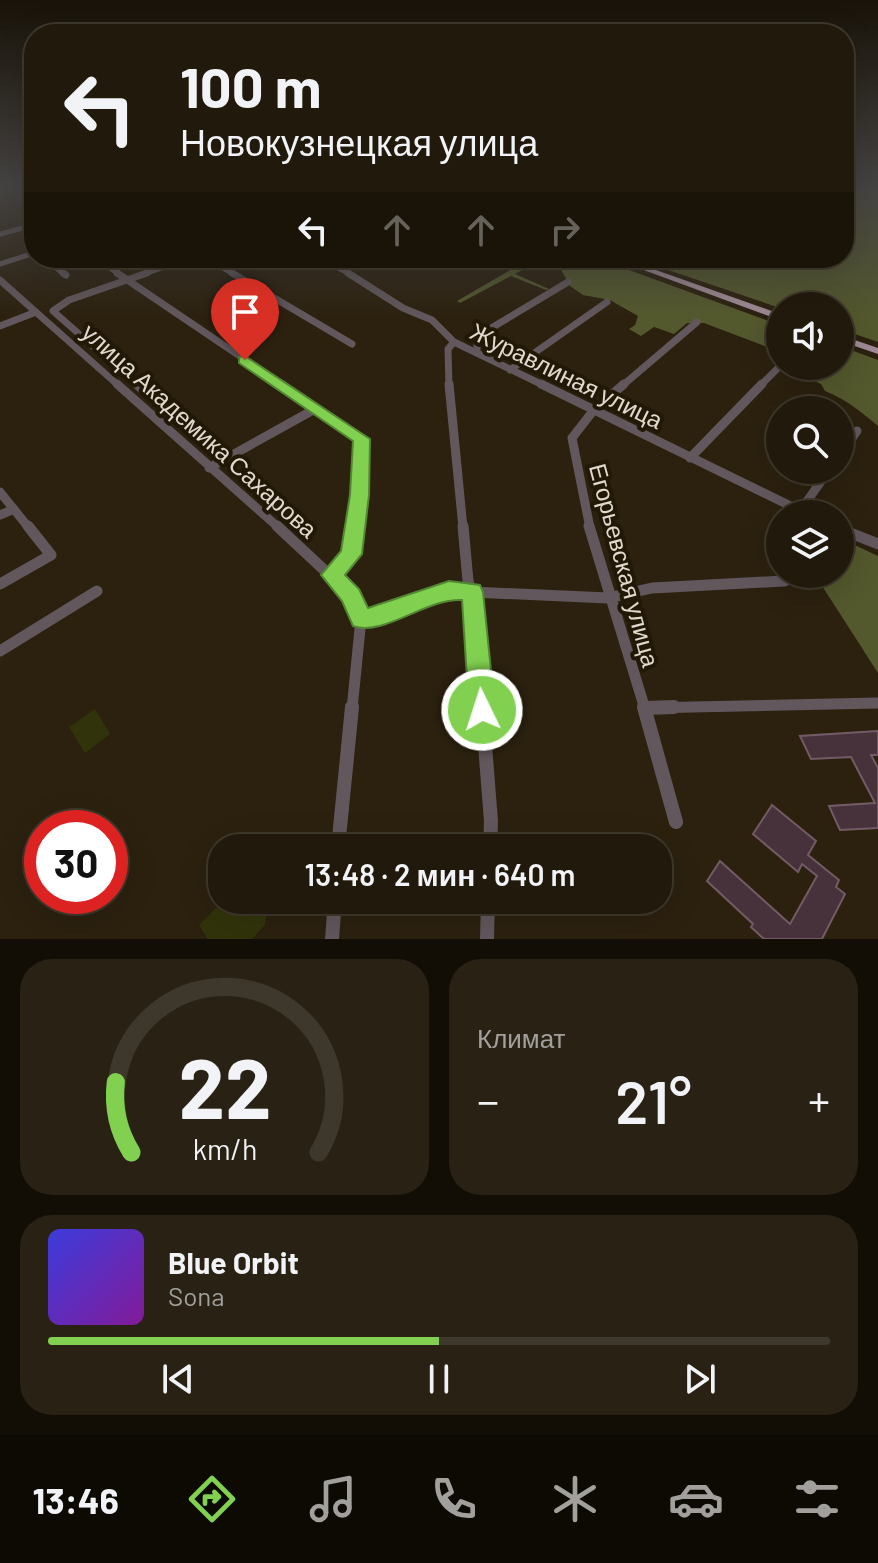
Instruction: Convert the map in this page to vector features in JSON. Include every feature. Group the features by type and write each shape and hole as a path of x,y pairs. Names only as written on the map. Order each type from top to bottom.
{"main road":[{"path":"643,268 766,312"},
{"path":"854,343 878,351"}],"street":[{"path":"0,264 24,256"},
{"path":"57,268 66,275"},
{"path":"111,268 362,439 351,554 332,575"},
{"path":"160,268 69,300 53,311 172,416"},
{"path":"224,268 352,344"},
{"name":"Журавлиная улица","path":"339,268 363,280 403,308 432,320 454,342 779,500"},
{"name":"улица Академика Сахарова","path":"0,280 332,575 351,595 361,619"},
{"path":"477,353 477,341 488,330 568,282"},
{"path":"510,370 607,302"},
{"path":"0,326 36,312"},
{"name":"Егорьевская улица","path":"676,822 645,708 608,598 576,474 572,438 593,411 697,322"},
{"path":"454,342 448,349 447,360 468,581 472,592 491,834"},
{"path":"690,458 766,380"},
{"path":"209,468 315,409"},
{"path":"854,435 857,431"},
{"path":"0,492 51,555 0,584"},
{"path":"0,515 14,509"},
{"path":"854,536 878,544"},
{"path":"339,834 361,619 449,591 608,598 652,588 766,582"},
{"path":"0,651 97,591"},
{"path":"645,708 878,703"},
{"path":"332,939 334,914"},
{"path":"487,939 488,914"}],"green space":[{"path":"854,230 878,230 878,342 854,334 854,292 766,292 766,303 662,268 854,268"},
{"path":"514,268 526,268 515,274 549,289 511,276 460,303 457,301"},
{"path":"560,268 623,268 766,320 766,347 704,323 687,323 674,334 654,327 641,336 629,329 635,325 638,316 610,300 583,295 570,286"},
{"path":"854,351 878,360 878,426 854,407 854,396 835,396 825,391 821,384 813,380 854,380"},
{"path":"854,545 878,556 878,673 823,588 854,588"},
{"path":"95,709 110,734 85,753 69,727"},
{"path":"210,914 267,914 265,925 252,939 208,939 199,925"}],"building":[{"path":"878,731 878,755 871,755 878,768 878,828 840,830 829,806 875,803 851,757 811,759 800,736"},
{"path":"772,805 816,841 808,855 839,880 836,887 845,894 822,939 764,939 751,927 753,924 707,881 720,861 790,924 817,876 802,864 798,872 753,834"}],"route":[{"path":"245,360 362,439 351,554 332,575 351,595 361,619 372,618 435,594 472,592 482,710"}]}
